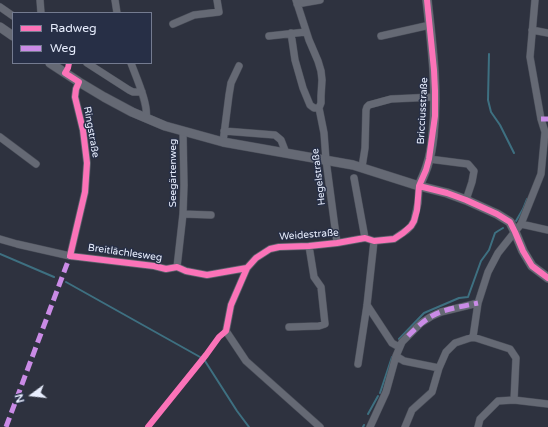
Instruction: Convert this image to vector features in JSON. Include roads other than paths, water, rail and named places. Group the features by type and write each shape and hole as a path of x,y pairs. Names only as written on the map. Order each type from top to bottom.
{"main road":[{"name":"Bricciusstraße","path":"419,186 429,159 434,129 434,70 427,0"},
{"path":"0,27 12,35"},
{"path":"52,64 117,104 146,118 183,132 223,142 362,167 466,200 499,215 511,223 523,251 532,266 548,278"}],"street":[{"path":"40,0 41,12"},
{"path":"115,0 117,12"},
{"path":"174,24 194,15 220,12 217,0"},
{"name":"Hegelstraße","path":"320,0 296,2 322,76 321,103 319,108 324,133 337,244"},
{"path":"473,337 478,303 488,272 498,253 521,224 541,174 545,132 544,119 530,58 535,0"},
{"path":"0,7 12,15"},
{"path":"381,36 430,25"},
{"path":"532,30 548,33"},
{"path":"269,36 306,32"},
{"path":"291,33 296,65 303,88 310,105 314,108 319,108"},
{"path":"89,64 132,92 142,92"},
{"path":"131,64 142,92 146,107 146,118"},
{"path":"223,142 231,83 239,66"},
{"name":"Ringstraße","path":"70,256 85,192 87,163 83,130 75,97 79,82"},
{"path":"362,167 365,148 366,110 369,105 391,99 435,97"},
{"path":"224,131 275,135 281,140 286,154"},
{"name":"Seegärtenweg","path":"177,267 183,214 183,132"},
{"path":"0,138 36,164"},
{"path":"429,159 469,165 474,171 466,200"},
{"path":"354,178 365,238 374,241 367,305 358,364"},
{"name":"Bricciusstraße","path":"374,241 394,239 411,226 417,210 419,186"},
{"name":"Seegärtenweg","path":"183,214 211,215"},
{"path":"521,224 548,230"},
{"name":"Weidestraße","path":"320,427 246,361 226,331 231,307 247,268 256,258 274,247 337,244 365,238"},
{"name":"Breitlächlesweg","path":"0,239 70,256 154,266 166,269 177,267 186,271 207,275 247,268"},
{"path":"289,327 319,326 325,324 321,287 314,277 309,246"},
{"path":"370,427 386,392 396,356 402,342 418,326 432,316 440,312 478,303"},
{"path":"367,305 392,343 399,347"},
{"path":"405,427 412,410 432,392 439,368 446,352 455,343 473,337 510,349 516,358 514,400"},
{"path":"396,356 404,361 439,368"},
{"path":"478,427 480,419 498,401 514,400 548,404"}],"waterway":[{"path":"489,54 488,100 491,112 500,125 514,153"},
{"path":"516,221 527,199"},
{"path":"399,339 424,313 459,298 468,297 481,261 489,250 495,233 503,228"},
{"path":"0,254 54,277"},
{"path":"66,282 200,357"},
{"path":"380,393 392,357"},
{"path":"205,361 249,427"},
{"path":"368,414 378,396"}]}
